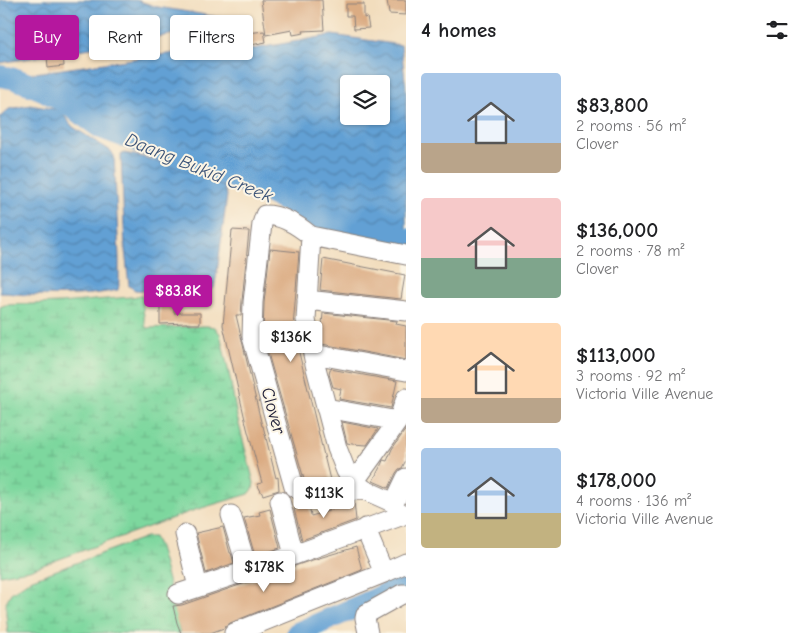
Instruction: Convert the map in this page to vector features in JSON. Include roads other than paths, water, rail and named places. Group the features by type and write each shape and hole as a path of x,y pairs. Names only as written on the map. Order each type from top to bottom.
{"street":[{"name":"Clover","path":"312,236 284,219 273,215 265,215 262,224 253,302 252,337 294,487 303,492 359,486"},
{"path":"400,511 359,486 346,471 337,448 326,408 306,320 312,236 406,255"},
{"path":"307,300 406,311"},
{"path":"313,354 406,370"},
{"path":"359,486 398,421 406,398"},
{"path":"326,408 398,421"},
{"path":"400,511 406,478"},
{"path":"280,501 294,555"},
{"path":"178,594 294,555 364,528 400,511"},
{"path":"231,515 248,571"},
{"path":"364,528 384,573"},
{"path":"186,534 198,587"},
{"path":"234,633 406,563"},
{"path":"368,633 364,618 368,612 402,594 406,594"}],"water":[{"path":"0,0 136,0 158,7 206,15 170,15 170,35 160,37 160,15 89,15 89,48 79,50 79,15 15,15 15,60 18,60 0,63"},
{"path":"332,35 401,45 406,89 406,235 316,215 247,174 0,80 0,78 125,60 160,60 160,55 170,54 170,60 253,60 253,49"},
{"path":"30,105 61,112 73,127 111,151 114,156 119,258 118,290 64,295 0,293 0,117 9,109"},
{"path":"124,153 175,167 223,186 227,195 214,288 208,291 166,292 135,290 129,286 125,250 121,155"}],"waterway":[{"name":"Daang Bukid Creek","path":"0,76 16,79 43,90 101,128 210,168 263,190 314,217 335,225 406,239"},
{"name":"Daang Bukid Creek","path":"297,633 375,599 406,583"}]}
